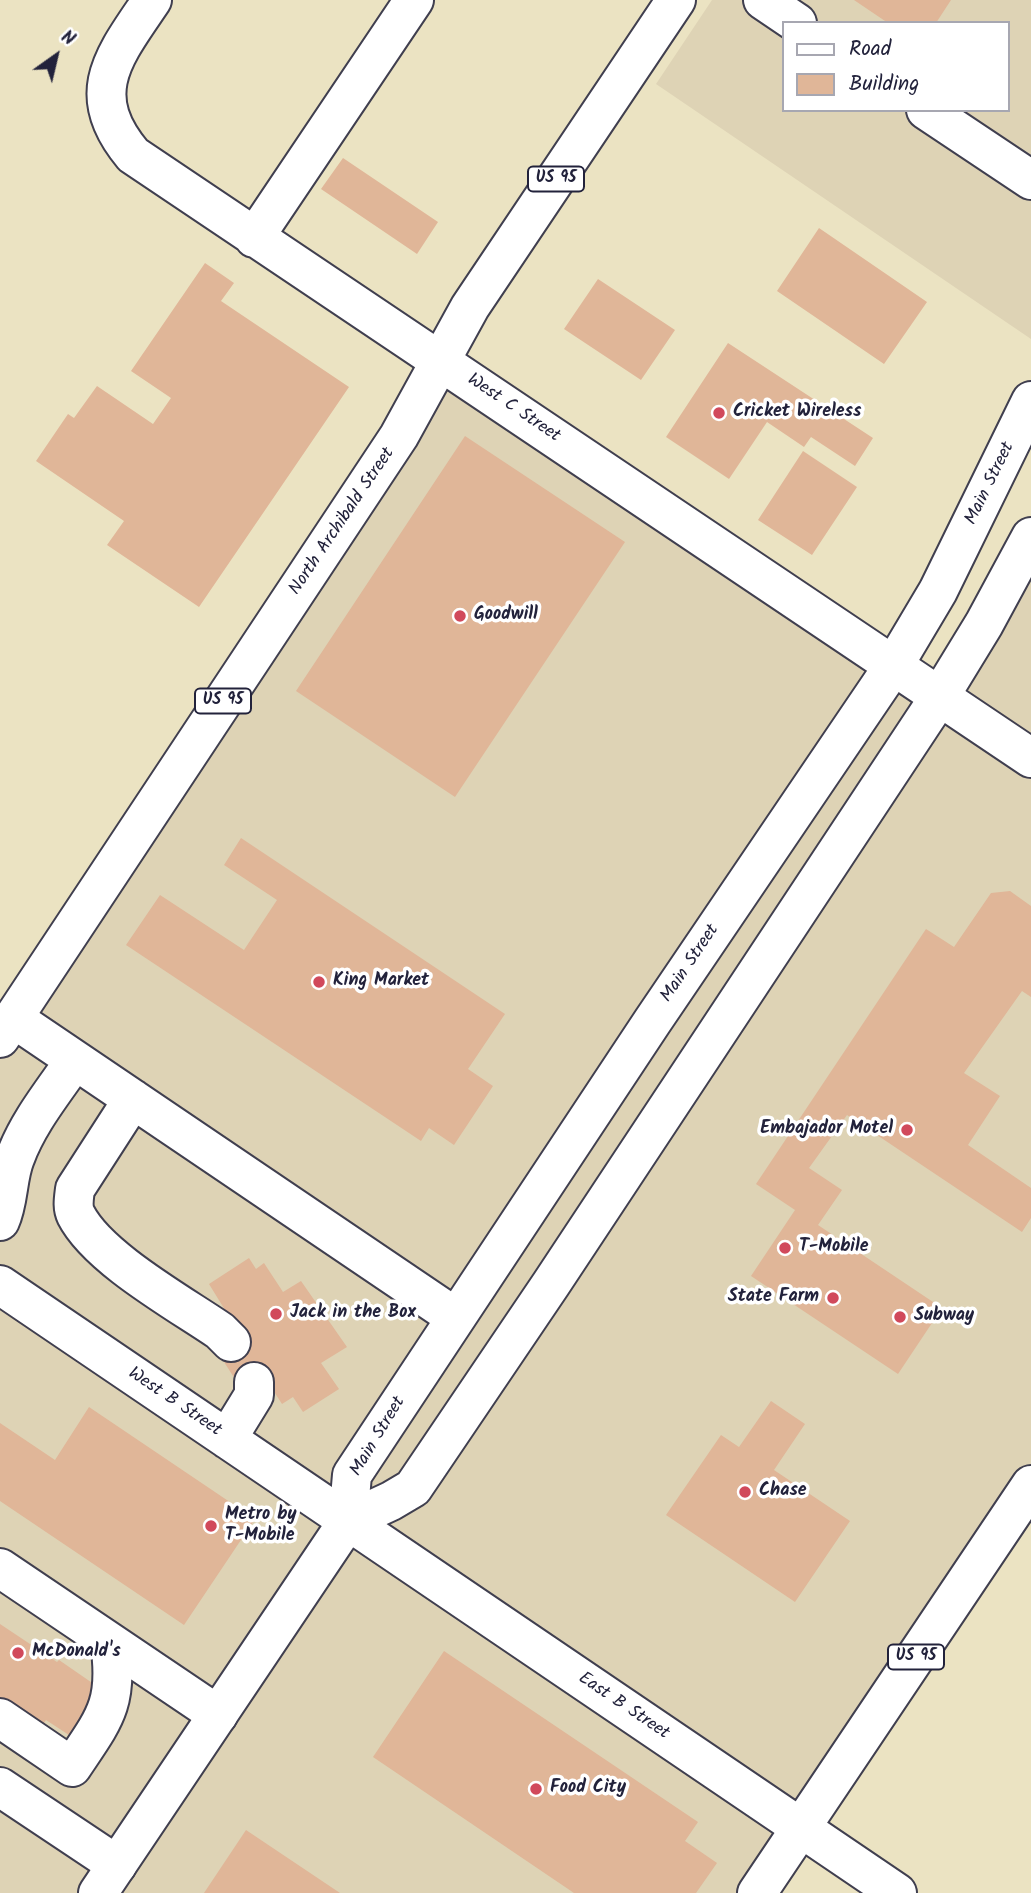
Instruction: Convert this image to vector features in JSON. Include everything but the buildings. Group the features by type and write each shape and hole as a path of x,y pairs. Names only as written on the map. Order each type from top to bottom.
{"main road":[{"name":"West C Street","path":"152,0 110,66 106,85 108,109 115,130 133,155 1031,758"},
{"path":"254,238 414,0"},
{"name":"North Archibald Street","path":"7,1028 399,436 470,307 676,0"},
{"path":"763,0 794,21"},
{"path":"929,112 1031,180"},
{"name":"Main Street","path":"348,1521 413,1488 551,1284 917,681 938,592 1031,401"},
{"name":"Main Street","path":"108,1879 348,1521 352,1475 455,1317 917,681 1029,545"},
{"path":"7,1028 75,1060 455,1317"},
{"path":"0,1221 6,1208 13,1160 25,1136 75,1060"},
{"path":"144,1107 94,1209 93,1219 98,1244 107,1254 220,1331 231,1342"},
{"name":"West B Street","path":"0,1285 348,1521"},
{"path":"227,1439 254,1395 254,1382"},
{"name":"US 95","path":"757,1893 1031,1485"},
{"name":"East B Street","path":"348,1521 897,1893"},
{"path":"0,1568 218,1715"},
{"path":"41,1814 103,1721 110,1705 114,1669 110,1643"},
{"path":"0,1718 72,1767"},
{"path":"0,1787 41,1814 108,1879"}],"shaded area":[{"path":"712,0 1031,0 1031,339 656,84"},
{"path":"441,361 958,708 1031,571 1031,1485 756,1893 0,1893 0,1031"}],"place":[{"name":"Cricket Wireless","path":"719,413"},
{"name":"Goodwill","path":"460,616"},
{"name":"King Market","path":"319,982"},
{"name":"Embajador Motel","path":"907,1130"},
{"name":"T-Mobile","path":"785,1248"},
{"name":"State Farm","path":"833,1298"},
{"name":"Jack in the Box","path":"276,1314"},
{"name":"Subway","path":"900,1317"},
{"name":"Chase","path":"745,1492"},
{"name":"Metro by T-Mobile","path":"211,1526"},
{"name":"McDonald's","path":"18,1653"},
{"name":"Food City","path":"536,1789"}]}
